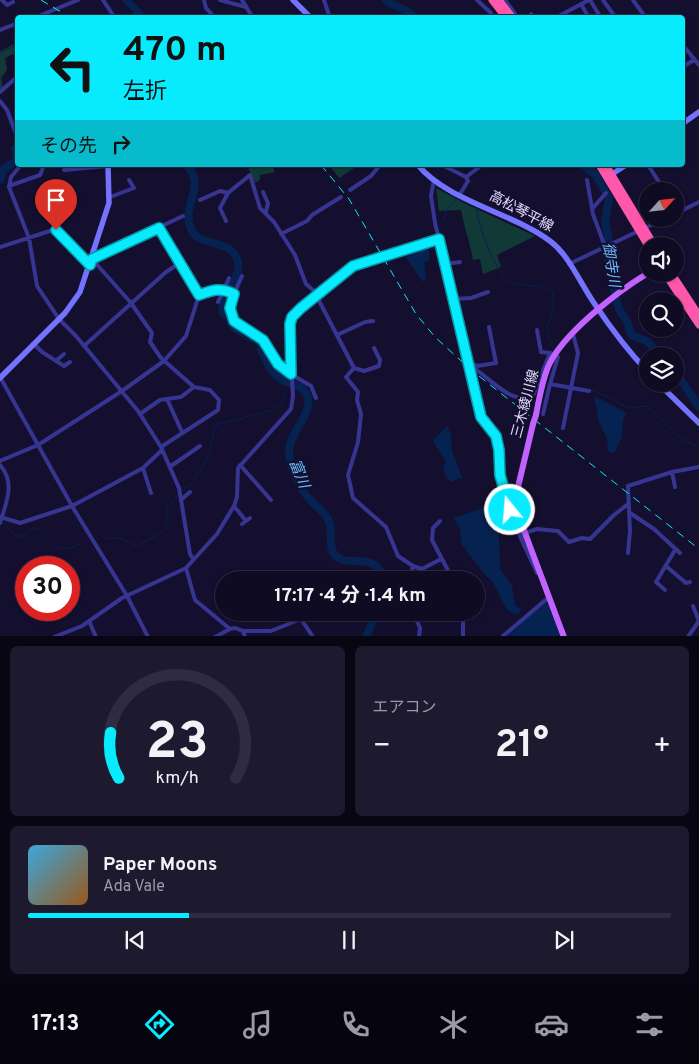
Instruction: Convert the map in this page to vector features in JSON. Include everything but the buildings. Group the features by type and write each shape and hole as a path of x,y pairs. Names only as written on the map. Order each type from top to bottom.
{"highway":[{"path":"492,0 504,15"},
{"path":"499,0 511,15"},
{"path":"601,167 609,176 644,237"},
{"path":"607,167 609,176"},
{"path":"641,230 647,237"},
{"path":"670,282 699,325"},
{"path":"677,282 699,315"}],"main road":[{"path":"293,0 309,15"},
{"path":"685,122 699,112"},
{"path":"0,378 59,319 76,299 91,262 110,197 108,167"},
{"name":"高松琴平線","path":"420,167 434,180 549,240 557,247 617,338 639,362"},
{"path":"609,176 623,167"},
{"name":"三木綾川線","path":"564,636 525,532 518,521 518,487 533,424 539,415 545,376 554,354 616,295 639,279"},
{"path":"667,392 699,423"}],"street":[{"path":"2,0 7,5 13,2"},
{"path":"40,15 78,0"},
{"path":"103,0 112,15"},
{"path":"204,0 206,8 212,15"},
{"path":"220,0 246,7"},
{"path":"324,0 329,15"},
{"path":"477,0 489,12 486,15"},
{"path":"505,0 516,15"},
{"path":"561,15 590,0 599,15"},
{"path":"603,0 614,15"},
{"path":"634,0 644,15"},
{"path":"243,1 251,15"},
{"path":"581,4 587,15"},
{"path":"50,15 51,10"},
{"path":"0,30 15,24"},
{"path":"685,48 699,65"},
{"path":"685,65 694,60"},
{"path":"0,92 15,79"},
{"path":"0,101 7,110 15,131"},
{"path":"19,167 11,177 9,186 29,238 37,286 59,319 84,346 140,414 162,448 171,466 181,495 190,554 193,559"},
{"path":"9,186 40,175 43,167"},
{"path":"64,170 97,167"},
{"path":"350,190 371,176 378,167"},
{"path":"446,167 466,177"},
{"path":"466,177 479,167"},
{"path":"649,167 659,182"},
{"path":"226,221 220,208 228,193 250,175 255,187 256,201 260,208 266,212 295,255 306,284 317,296 354,368 364,371 379,366 380,360 374,348"},
{"path":"460,194 468,181 466,177"},
{"path":"110,197 134,188 129,180"},
{"path":"434,180 432,196 439,239 481,417 494,432 498,442 500,475 529,544"},
{"path":"587,180 592,209 607,246"},
{"path":"200,200 220,191 228,193"},
{"path":"263,192 268,203 266,212"},
{"path":"592,209 605,194"},
{"path":"281,234 307,221 312,215 341,197"},
{"path":"684,210 699,202"},
{"path":"91,262 183,216"},
{"path":"0,247 56,230 131,303 152,334 150,342 164,361 194,387 210,390 218,398 219,406 218,410 182,432 162,448 143,468 72,506 20,523 1,519 10,487 7,474 0,463 38,445 122,391 164,361 186,336 199,295 159,228"},
{"path":"569,264 645,228"},
{"path":"54,636 71,631 127,596 186,568 217,534 234,506 237,497 236,477 240,465 290,411 292,390 290,324 296,313 345,272 362,263 439,239"},
{"path":"445,264 460,262"},
{"path":"84,346 166,272 180,263"},
{"path":"242,276 233,294 230,308 234,321 263,340 278,364 291,375 311,386 316,398"},
{"path":"218,302 229,278"},
{"path":"199,295 213,290 225,290 233,294"},
{"path":"453,299 471,298 488,292"},
{"path":"338,335 365,322 373,321"},
{"path":"469,363 477,366 496,362 489,327"},
{"path":"537,330 541,352 554,354 558,357 539,415"},
{"path":"563,428 578,352 573,334"},
{"path":"34,344 42,352 64,366 70,362"},
{"path":"57,360 64,354"},
{"path":"469,363 515,396 535,396 554,354"},
{"path":"354,368 346,377 358,392 357,400 361,407 358,442 348,475 353,498 386,527 398,556 422,570 441,559"},
{"path":"0,378 72,506 127,596 148,636"},
{"path":"550,384 589,391"},
{"path":"140,414 160,400 180,397 194,387"},
{"path":"166,399 182,432"},
{"path":"171,466 200,446"},
{"path":"240,465 271,500"},
{"path":"628,553 630,513 627,488 629,485 672,472 699,467"},
{"path":"143,468 151,493"},
{"path":"672,472 675,488"},
{"path":"181,495 190,492"},
{"path":"525,532 537,529 558,531 569,542 582,538 590,539 628,504"},
{"path":"234,506 248,519 242,524"},
{"path":"630,513 654,529 680,553"},
{"path":"440,520 433,528 432,540 448,571"},
{"path":"518,521 526,552 545,586"},
{"path":"666,590 656,582 676,550"},
{"path":"412,571 413,566"},
{"path":"666,566 686,583 690,582"},
{"path":"186,568 195,600 230,629"},
{"path":"502,636 549,597"},
{"path":"688,636 699,621 693,606"},
{"path":"216,636 235,628 243,631 271,631 301,619 313,636"},
{"path":"88,621 96,636"},
{"path":"417,621 420,628 419,636"},
{"path":"462,621 462,636"},
{"path":"243,631 246,636"}],"green space":[{"path":"15,44 15,53 5,58 7,70 1,78 3,87 0,89 0,51"},
{"path":"248,167 273,167 275,172 260,175 260,180 255,183"},
{"path":"331,167 356,167 339,178"},
{"path":"436,188 535,236 497,255 501,267 483,274 480,259 473,260 461,210 439,211"}],"water":[{"path":"121,0 131,0 146,15 136,15"},
{"path":"15,141 15,166 6,173 4,182 0,184 0,167 13,158 12,151 10,150"},
{"path":"430,245 429,260 424,263 426,278 423,282 405,256"},
{"path":"594,396 627,413 623,419 622,437 614,453 608,452 607,438 599,422"},
{"path":"447,426 451,435 452,451 463,479 459,478 452,482 444,473 446,462 433,441"},
{"path":"491,505 499,536 500,569 512,586 515,605 521,609 518,615 507,610 492,581 462,545 460,529 454,518"},
{"path":"548,600 562,636 507,636"}],"waterway":[{"name":"御寺川","path":"385,0 413,15"},
{"path":"0,52 15,46"},
{"path":"685,68 693,63"},
{"name":"富川","path":"188,167 195,181 189,212 191,229 201,239 230,250 235,255 238,263 237,275 224,300 223,313 227,315 234,328 261,343 264,347 261,350 268,365 276,375 302,388 307,395 309,401 308,408 293,437 289,451 292,469 297,481 307,496 328,519 331,527 333,552 338,558 367,562 380,571"},
{"name":"御寺川","path":"585,167 595,174 609,198 605,222 608,235 608,268 619,309 628,324 631,335 647,341 653,347"},
{"path":"439,229 449,207 459,198"},
{"path":"469,204 477,208 483,236 504,276 515,283 544,287 553,293 553,310 547,328 553,350"},
{"name":"富川","path":"284,381 286,386"},
{"name":"御寺川","path":"684,384 699,407"},
{"path":"590,390 629,408 647,406 682,439 699,448"},
{"path":"181,492 192,483 209,456 215,425 273,410 282,403 285,394"},
{"path":"107,538 121,538 137,546 158,535 166,529 167,508 178,495"},
{"path":"2,523 18,537 34,528 40,531 56,547 62,549 79,544"},
{"name":"富川","path":"366,636 373,621"}],"railway":[{"path":"41,0 66,15"},
{"path":"323,167 349,199 416,314 435,337 470,369 699,549"}],"route":[{"path":"56,230 90,265 92,259 159,228 199,295 213,290 224,289 234,294 230,302 230,308 234,321 241,328 263,340 282,369 291,374 289,330 292,317 301,308 353,266 439,239 481,417 494,432 498,442 500,475 510,510"}]}
